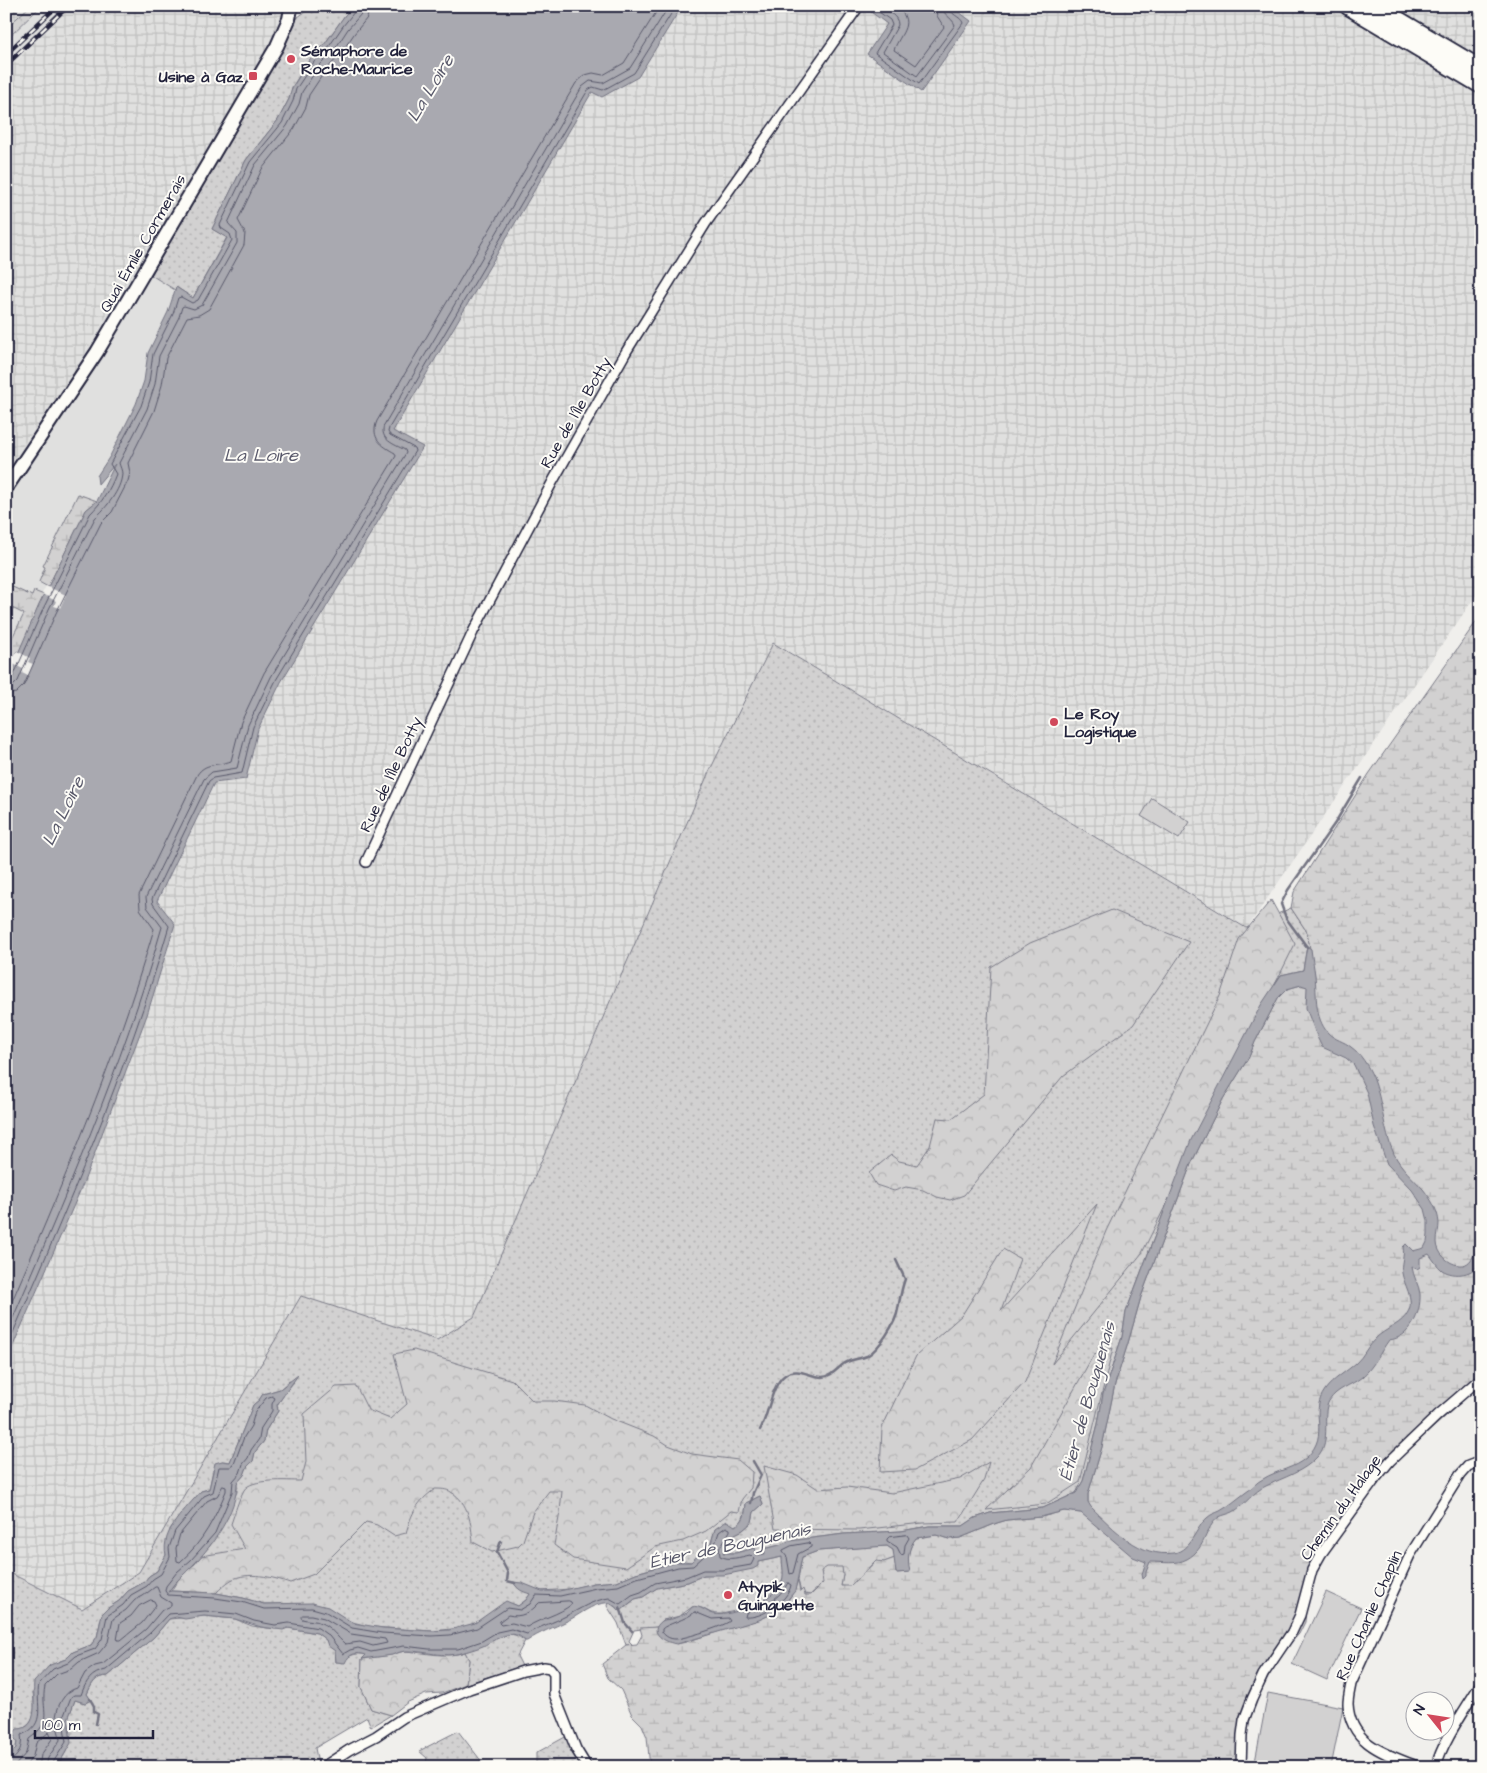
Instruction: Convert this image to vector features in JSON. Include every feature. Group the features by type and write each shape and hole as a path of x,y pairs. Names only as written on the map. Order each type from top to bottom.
{"highway":[{"path":"1348,6 1481,85"},
{"path":"1374,6 1481,69"}],"main road":[{"name":"Quai Émile Cormerais","path":"6,488 97,352 277,46 294,7"}],"street":[{"name":"Rue de l'Île Botty","path":"366,862 474,632 540,504 629,347 706,223 858,6"},
{"name":"Chemin du Halage","path":"1241,1767 1244,1720 1263,1675 1292,1632 1300,1615 1312,1570 1321,1554 1390,1461 1481,1378"},
{"path":"1481,1424 1479,1428 1481,1448"},
{"name":"Rue Charlie Chaplin","path":"1419,1767 1375,1748 1361,1737 1352,1721 1348,1703 1351,1684 1410,1555 1460,1475 1468,1466 1481,1461"},
{"path":"323,1767 404,1718 469,1689 523,1671 544,1667 550,1668 554,1673 554,1694 576,1749 587,1767"},
{"path":"1436,1767 1438,1758 1481,1683"}],"shaded area":[{"path":"6,6 30,6 6,28"},
{"path":"41,6 72,6 6,71 6,40"},
{"path":"72,6 275,6 281,11 298,17 151,275 135,266 76,370 6,470 6,71"},
{"path":"682,6 1481,6 1481,588 1247,928 773,643 708,774 474,1317 437,1340 301,1296 139,1572 82,1609 6,1571 6,1362 83,1184 147,1015 175,924 157,901 214,783 246,779 258,729 281,682 423,447 393,431 592,91 638,77"},
{"path":"135,265 175,290 168,312 148,353 144,381 136,404 110,456 97,476 117,460 97,501 86,510 39,605 6,681 6,470 76,370"}],"green space":[{"path":"30,6 41,6 6,40 6,28"},
{"path":"313,6 354,6 345,15 324,45 310,59 292,87 289,99 278,120 246,160 212,229 227,237 193,298 176,287 175,290 151,275 298,17"},
{"path":"78,494 97,501 86,510 48,587 39,582 45,567 43,566"},
{"path":"6,584 32,596 34,591 44,595 19,652 17,651 14,656 10,655 8,661 12,663 6,674 6,650 24,614 6,605"},
{"path":"1481,615 1481,1384 1389,1468 1324,1556 1315,1575 1306,1609 1305,1622 1299,1634 1285,1649 1274,1666 1253,1708 1246,1735 1246,1767 650,1767 647,1737 642,1725 632,1715 621,1690 608,1678 602,1664 626,1645 637,1644 642,1635 640,1628 657,1627 657,1633 677,1644 686,1642 755,1621 774,1613 788,1600 798,1580 800,1592 803,1589 805,1595 811,1595 823,1583 821,1571 827,1567 842,1567 841,1586 850,1586 876,1561 884,1562 895,1558 896,1573 909,1572 909,1554 916,1538 936,1535 950,1539 960,1538 1007,1520 1041,1517 1064,1511 1081,1513 1088,1502 1088,1494 1102,1447 1115,1384 1141,1297 1191,1164 1223,1099 1249,1057 1278,998 1287,989 1301,985 1315,977 1307,932 1291,908 1294,892 1369,774"},
{"path":"773,643 1246,928 1291,908 1307,932 1311,949 1307,946 1303,970 1281,975 1191,1140 1126,1312 1122,1337 1103,1394 1098,1424 1083,1481 1076,1493 1043,1508 990,1513 975,1518 963,1526 929,1526 901,1531 844,1534 789,1541 764,1549 765,1554 757,1555 755,1548 735,1553 723,1553 729,1540 752,1522 754,1512 763,1504 760,1496 746,1503 743,1517 738,1524 715,1529 711,1543 691,1562 684,1561 664,1565 617,1581 594,1583 570,1589 542,1591 533,1589 526,1600 518,1606 513,1604 462,1628 432,1631 371,1627 287,1604 264,1604 216,1593 171,1591 167,1594 181,1575 210,1546 237,1492 237,1483 253,1461 255,1452 264,1441 266,1430 278,1411 277,1405 294,1382 289,1381 280,1389 263,1394 253,1405 230,1462 222,1461 213,1470 209,1489 201,1491 170,1529 166,1555 157,1571 149,1576 145,1582 128,1591 119,1601 108,1608 102,1614 97,1637 91,1645 73,1652 66,1659 60,1661 33,1692 33,1719 26,1727 12,1736 17,1741 16,1748 6,1758 6,1571 82,1609 139,1572 301,1296 437,1340 474,1317 708,774"},
{"path":"1152,798 1190,822 1179,839 1141,816"},
{"path":"1271,900 1295,944 1142,1253 1052,1364 1106,1231 1220,996 1239,939"},
{"path":"1112,910 1189,942 1133,1025 1063,1076 964,1195 950,1200 937,1197 923,1190 906,1187 894,1191 876,1185 869,1173 891,1155 899,1161 917,1165 930,1146 937,1118 951,1119 984,1094 991,967 1030,943"},
{"path":"1097,1204 1025,1382 972,1440 915,1470 880,1472 882,1428 916,1356 962,1315 1003,1249 1020,1259 1001,1311"},
{"path":"1113,1348 1080,1482 1046,1504 986,1510 1031,1467 1094,1354"},
{"path":"414,1350 512,1380 533,1401 554,1401 585,1405 611,1419 692,1454 738,1460 752,1472 751,1488 742,1499 739,1512 731,1511 706,1531 683,1541 655,1547 626,1567 573,1559 554,1545 562,1491 549,1491 533,1512 523,1541 518,1546 492,1552 473,1542 468,1514 462,1501 448,1490 435,1489 416,1508 406,1533 394,1536 377,1525 366,1522 314,1574 290,1583 253,1575 238,1577 225,1584 216,1593 171,1591 181,1575 195,1564 201,1556 245,1549 231,1524 240,1498 248,1486 270,1481 301,1481 306,1462 304,1414 336,1387 356,1386 368,1410 390,1419 407,1404 394,1354"},
{"path":"989,1462 984,1480 958,1522 923,1523 859,1530 775,1529 764,1466 797,1475 818,1489 847,1487 892,1493 960,1479"},
{"path":"887,1546 893,1550 895,1558 884,1562 875,1561 850,1587 841,1586 843,1575 823,1583 810,1595 801,1593 798,1580 802,1557 818,1551"},
{"path":"782,1557 784,1575 780,1586 762,1601 743,1609 722,1614 713,1614 702,1608 692,1607 680,1616 663,1620 657,1627 634,1630 629,1641 632,1644 626,1645 618,1623 607,1606 608,1602 621,1611 635,1599 643,1597 657,1588 688,1582 704,1575 732,1573 758,1562"},
{"path":"1326,1592 1361,1608 1327,1680 1292,1664"},
{"path":"204,1616 235,1619 252,1626 275,1629 288,1628 317,1633 335,1651 336,1662 354,1654 367,1655 362,1659 361,1687 371,1709 391,1715 371,1727 367,1717 315,1748 318,1764 314,1767 57,1767 66,1752 71,1734 68,1719 75,1700 85,1703 91,1700 87,1694 94,1681 100,1677 108,1676 154,1637 169,1619"},
{"path":"511,1634 525,1641 517,1656 522,1666 466,1684 469,1660 465,1652"},
{"path":"404,1651 443,1655 465,1652 469,1660 466,1684 442,1693 426,1694 408,1702 391,1715 371,1709 361,1687 362,1659"},
{"path":"1268,1693 1343,1707 1331,1767 1254,1767"},
{"path":"458,1731 486,1767 425,1767 427,1758 419,1751"},
{"path":"567,1736 581,1767 536,1767 536,1753"}],"water":[{"name":"La Loire","path":"354,6 682,6 638,77 602,97 592,92 393,431 423,447 281,682 258,729 246,779 214,783 157,901 175,924 147,1015 83,1184 6,1362 6,681 39,605 86,510 97,501 115,464 98,484 97,476 110,456 136,404 144,381 148,353 168,312 176,287 193,298 227,238 212,229 246,160 278,120 289,99 292,88 310,59 324,45 345,15"},
{"path":"875,6 951,6 971,21 921,92 867,54 887,24 871,12"},
{"path":"1307,946 1311,949 1320,1020 1328,1033 1358,1053 1371,1073 1379,1096 1387,1135 1394,1154 1423,1189 1436,1209 1439,1223 1437,1246 1441,1254 1451,1263 1464,1265 1471,1260 1481,1238 1481,1261 1478,1266 1469,1272 1453,1274 1442,1270 1429,1254 1420,1258 1420,1267 1417,1269 1412,1267 1420,1294 1419,1309 1413,1324 1403,1335 1389,1340 1362,1377 1340,1390 1329,1401 1326,1413 1326,1435 1322,1450 1318,1456 1300,1470 1262,1488 1233,1512 1219,1517 1210,1527 1202,1544 1187,1559 1174,1563 1150,1562 1146,1576 1143,1579 1142,1574 1146,1562 1133,1557 1081,1513 1064,1511 1041,1517 1007,1520 960,1538 950,1539 936,1535 916,1538 909,1554 910,1572 896,1573 893,1550 887,1546 818,1551 802,1557 795,1591 778,1611 759,1620 677,1644 668,1642 657,1633 658,1625 662,1621 687,1613 695,1606 714,1614 721,1614 740,1610 761,1601 770,1596 781,1584 783,1574 782,1557 758,1562 758,1566 753,1569 723,1575 704,1575 688,1582 657,1588 643,1597 635,1599 620,1611 611,1603 599,1604 527,1641 510,1634 478,1648 455,1654 441,1655 405,1651 392,1655 362,1659 366,1655 356,1654 351,1655 345,1663 336,1662 335,1651 317,1633 288,1628 283,1630 261,1627 235,1619 204,1616 185,1619 176,1617 169,1619 154,1637 108,1676 100,1677 94,1681 87,1694 91,1700 85,1703 75,1700 68,1719 71,1743 57,1767 6,1767 6,1758 16,1748 17,1741 12,1736 17,1729 25,1728 30,1724 32,1718 34,1711 34,1682 50,1665 66,1659 73,1652 91,1645 97,1637 102,1614 119,1601 128,1591 144,1582 157,1571 166,1555 167,1537 176,1520 201,1491 209,1489 215,1463 222,1461 230,1462 253,1405 263,1394 280,1389 298,1375 277,1405 278,1411 266,1430 264,1441 255,1452 253,1461 237,1483 233,1505 223,1527 191,1568 168,1592 216,1593 264,1604 312,1603 328,1607 353,1623 383,1628 432,1631 449,1630 475,1623 506,1601 518,1606 526,1600 530,1594 519,1589 513,1582 522,1583 542,1591 559,1591 594,1583 617,1581 636,1573 677,1562 691,1562 711,1543 715,1529 727,1521 735,1526 741,1522 744,1517 746,1503 760,1496 763,1504 754,1512 752,1522 729,1540 723,1553 735,1553 755,1548 757,1555 765,1554 764,1549 789,1541 844,1534 901,1531 929,1526 963,1526 975,1518 990,1513 1043,1508 1076,1493 1083,1481 1098,1424 1103,1394 1122,1337 1126,1312 1191,1140 1261,1005 1281,975 1303,970","holes":["1301,985 1307,987 1306,1008 1322,1047 1346,1058 1354,1065 1367,1093 1374,1126 1387,1164 1412,1190 1425,1209 1428,1221 1428,1235 1424,1248 1413,1251 1406,1244 1403,1247 1402,1270 1410,1296 1409,1310 1403,1319 1379,1335 1359,1360 1325,1390 1318,1407 1318,1440 1307,1457 1297,1464 1261,1480 1227,1507 1209,1517 1203,1522 1185,1548 1180,1551 1174,1553 1150,1551 1138,1546 1118,1533 1088,1502 1088,1494 1102,1447 1115,1384 1141,1297 1191,1164 1223,1099 1249,1057 1278,998 1287,989"]}],"pier":[{"path":"46,586 66,595 60,608 54,606 56,601 42,594"},
{"path":"17,651 30,658 28,662 33,664 28,676 22,673 23,669 11,663"}],"waterway":[{"path":"1307,947 1286,918 1281,904 1288,890 1335,823 1362,778"},
{"path":"760,1430 776,1386 785,1375 799,1372 817,1377 826,1377 842,1365 872,1353 882,1342 897,1315 905,1279 896,1260"},
{"path":"751,1503 761,1475 753,1461"},
{"path":"501,1541 497,1552 508,1573 507,1581 515,1583"},
{"path":"620,1607 625,1623 632,1631"},
{"path":"90,1699 94,1706 94,1712 98,1714 96,1724"},
{"path":"6,1732 14,1736"}],"railway":[{"path":"6,54 57,6"},
{"path":"6,65 68,6"}],"place":[{"name":"Sémaphore de Roche-Maurice","path":"291,59"},
{"name":"Usine à Gaz","path":"253,76"},
{"name":"Le Roy Logistique","path":"1054,722"},
{"name":"Atypik Guinguette","path":"728,1595"}],"water label":[{"name":"Étier de Bouguenais","path":"1087,1401"},
{"name":"Étier de Bouguenais","path":"730,1545"}]}
